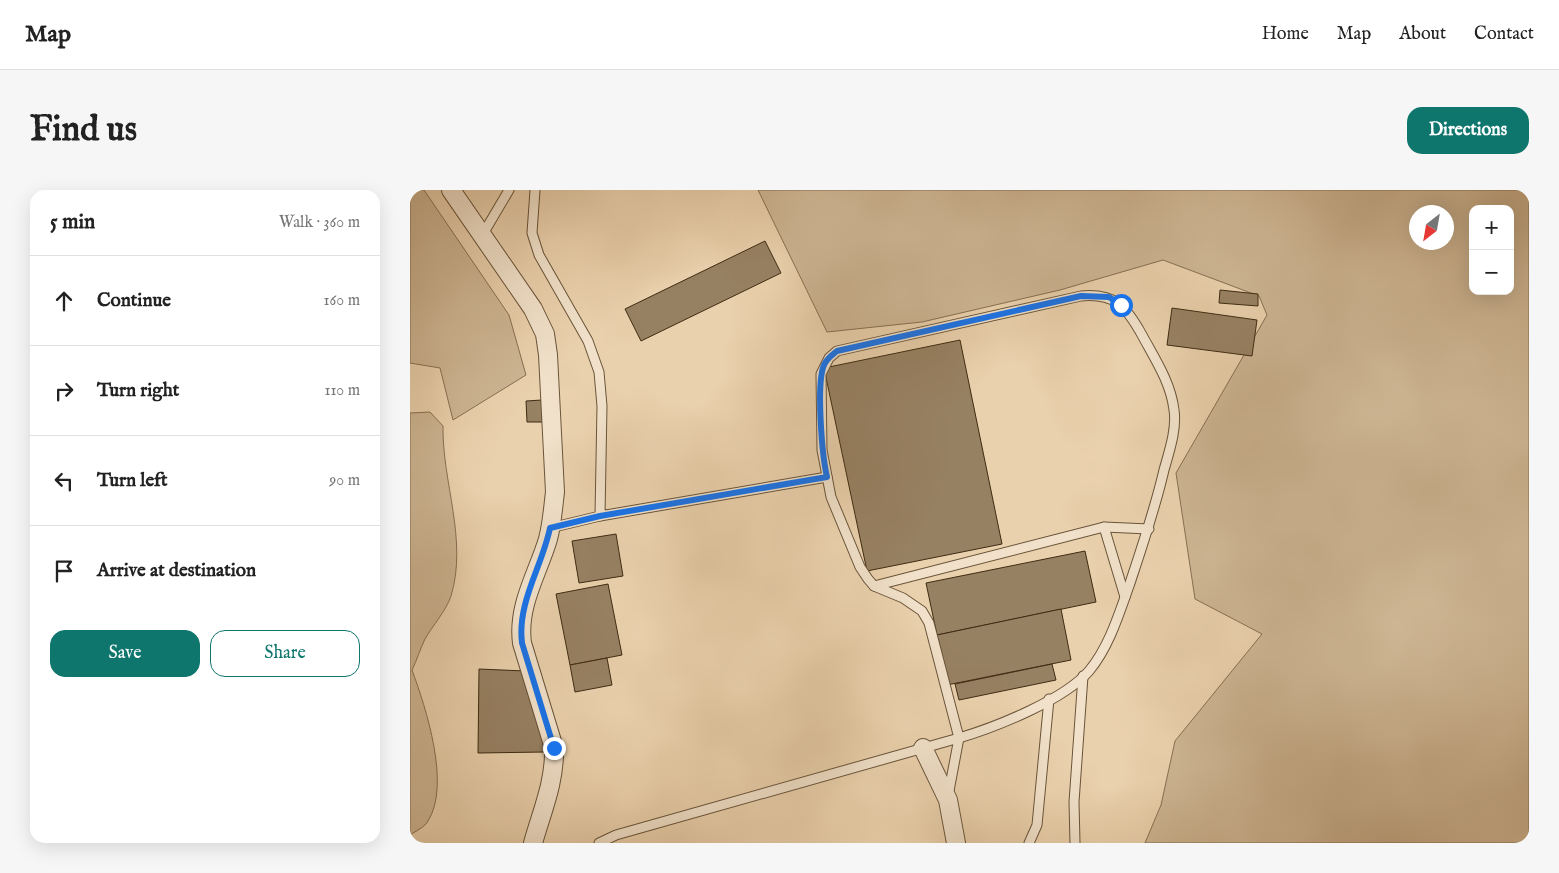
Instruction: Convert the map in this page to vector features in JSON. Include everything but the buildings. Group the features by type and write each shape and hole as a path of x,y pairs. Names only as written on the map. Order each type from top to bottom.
{"street":[{"path":"451,190 483,234 533,310 545,334 555,492 550,528 529,590 520,628 522,643 554,748 554,766 551,787 533,843"},
{"path":"923,748 948,800 956,843"}],"lane":[{"path":"483,234 509,190"},
{"path":"536,190 532,233 539,255 588,341 599,372 602,406 600,516"},
{"path":"599,843 616,835 959,738 998,724 1049,699 1089,670 1115,626 1149,529 1171,444 1175,412 1170,389 1134,321 1121,305 1109,297 1081,296 837,351 829,358 822,374 822,450 827,477 831,497 860,567 874,586 903,598 922,611 929,623 959,738 948,800"},
{"path":"550,528 600,516 827,477"},
{"path":"874,586 1104,527 1149,529"},
{"path":"1104,527 1125,597"},
{"path":"1075,843 1074,802 1083,676"},
{"path":"1029,843 1037,826 1049,699"}],"shaded area":[{"path":"410,190 424,190 509,315 526,375 453,420 440,368 410,363"},
{"path":"758,190 1529,190 1529,843 1145,843 1161,805 1175,741 1262,634 1195,599 1176,473 1267,315 1259,296 1163,260 1060,290 922,322 827,332"},
{"path":"430,412 443,426 446,468 456,532 457,554 449,602 425,639 412,670 424,705 434,746 437,788 434,806 427,823 410,835 410,413"}],"route":[{"path":"554,748 522,643 520,628 521,617 529,590 550,528 600,516 827,477 822,450 822,374 824,364 837,351 1081,296 1096,295 1109,297 1121,305"}]}
